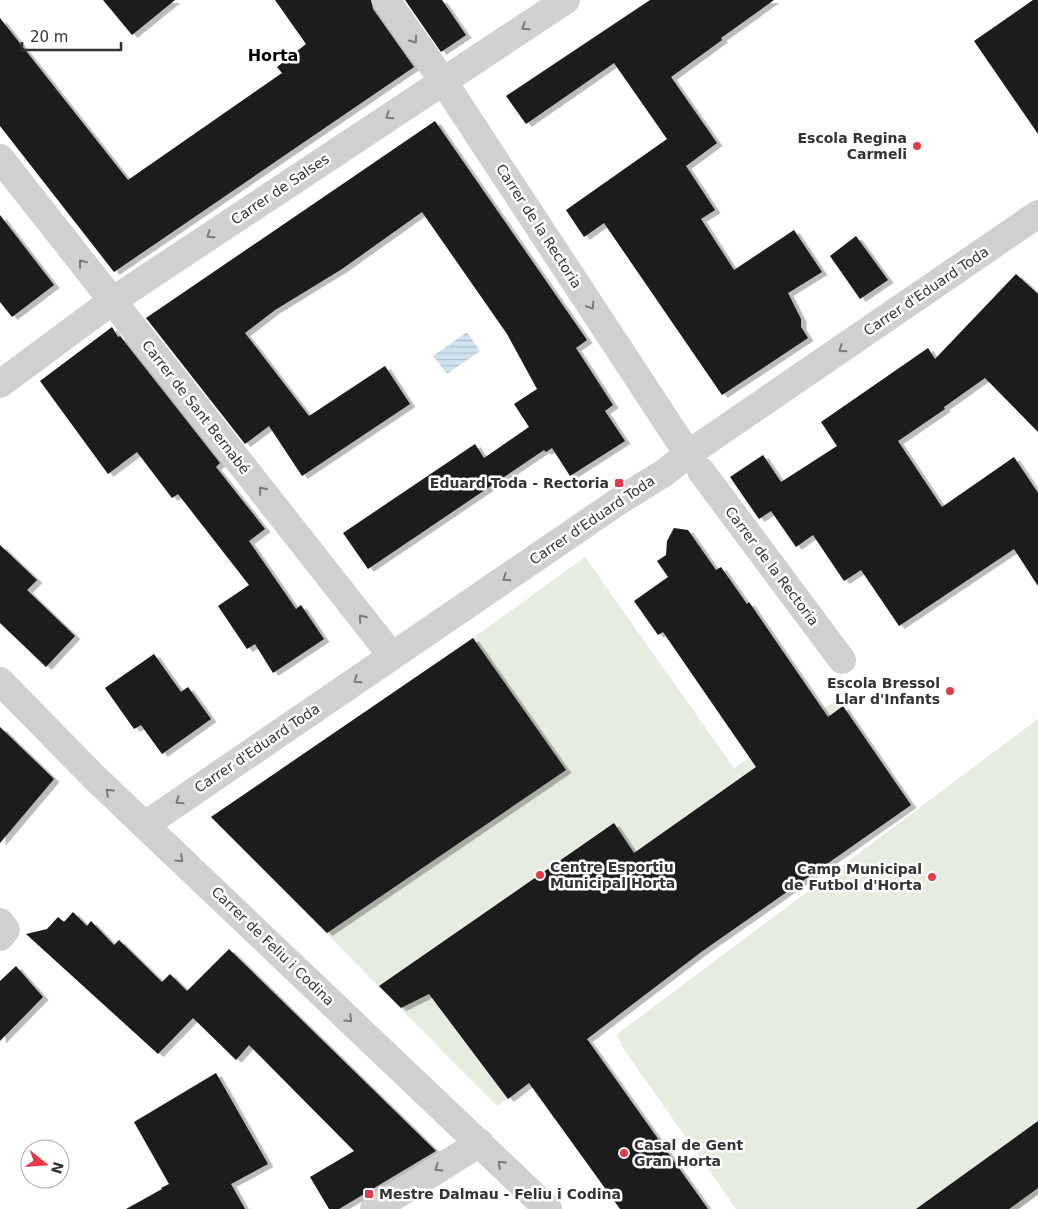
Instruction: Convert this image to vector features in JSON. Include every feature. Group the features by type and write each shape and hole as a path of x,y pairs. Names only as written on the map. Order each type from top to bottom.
{"street":[{"name":"Carrer de la Rectoria","path":"386,0 443,81 695,462 842,660"},
{"name":"Carrer de Salses","path":"0,384 112,301 566,0"},
{"name":"Carrer de Sant Bernabé","path":"0,158 392,656"},
{"name":"Carrer d'Eduard Toda","path":"145,825 615,504 664,473 695,462 1034,225"},
{"name":"Carrer de Feliu i Codina","path":"0,681 95,778 548,1209"},
{"path":"374,1209 480,1143"}],"shaded area":[{"name":"Centre Esportiu Municipal Horta","path":"585,557 734,768 837,700 911,805 724,936 497,1106 211,817 473,638"},
{"name":"Camp Municipal de Futbol d'Horta","path":"1038,719 1038,1194 1018,1209 736,1209 621,1045 616,1035"}],"water":[{"path":"467,332 480,351 447,374 433,356"}],"building":[{"path":"103,0 175,0 132,35"},
{"path":"275,0 371,0 373,9 414,67 114,272 0,126 0,18 128,180 282,73 277,67 306,44"},
{"path":"405,0 442,0 466,35 441,52"},
{"path":"650,0 774,0 671,77 717,143 686,166 715,210 701,219 734,270 794,230 822,272 788,293 801,319 801,327 808,338 722,395 604,223 584,237 566,210 667,139 614,63 526,124 506,96"},
{"path":"1033,0 1038,0 1038,134 974,41"},
{"path":"435,121 587,340 576,348 613,405 605,411 625,441 570,476 552,448 546,452 544,450 368,569 343,533 475,444 484,458 529,427 514,404 537,389 507,334 422,212 342,269 275,310 245,333 309,416 385,366 410,404 302,476 269,426 245,444 146,318"},
{"path":"0,215 54,285 12,317 0,302"},
{"path":"856,236 888,280 860,299 830,256"},
{"path":"1016,274 1038,294 1038,432 985,378 944,407 945,409 898,441 942,507 1014,457 1038,493 1038,586 1014,549 899,626 861,570 844,581 813,535 796,547 771,511 759,519 730,477 763,455 781,482 837,446 821,422 928,348 935,359"},
{"path":"112,327 118,337 120,336 220,463 216,467 265,529 249,541 296,609 301,605 324,639 273,673 255,644 247,649 218,606 249,585 178,494 172,498 137,452 108,474 40,381"},
{"path":"674,528 688,530 716,570 721,567 747,604 749,602 828,717 843,706 911,805 701,952 587,1039 708,1209 620,1209 529,1083 508,1099 429,994 401,1008 379,986 614,823 634,853 756,767 663,632 658,635 634,601 668,577 657,561 666,555 667,541"},
{"path":"0,545 37,580 27,590 75,636 46,667 0,623"},
{"path":"473,638 566,770 327,933 211,817"},
{"path":"154,654 181,692 188,687 211,719 162,754 141,725 134,729 105,688"},
{"path":"0,727 54,779 0,843"},
{"path":"73,912 87,926 91,921 114,945 119,940 162,982 170,974 187,991 229,949 436,1151 339,1209 329,1209 310,1177 354,1151 249,1045 236,1060 193,1018 158,1054 26,934 47,929 58,917 64,922"},
{"path":"16,966 43,997 0,1041 0,981"},
{"path":"216,1073 268,1164 231,1184 245,1209 126,1209 169,1184 134,1122"},
{"path":"1038,1121 1038,1188 1009,1209 916,1209"}],"place":[{"name":"Escola Regina Carmeli","path":"917,146"},
{"name":"Eduard Toda - Rectoria","path":"619,483"},
{"name":"Escola Bressol Llar d'Infants","path":"950,691"},
{"name":"Centre Esportiu Municipal Horta","path":"540,875"},
{"name":"Camp Municipal de Futbol d'Horta","path":"932,877"},
{"name":"Casal de Gent Gran Horta","path":"624,1153"},
{"name":"Mestre Dalmau - Feliu i Codina","path":"369,1194"}],"district":[{"name":"Horta","path":"273,55"}]}
